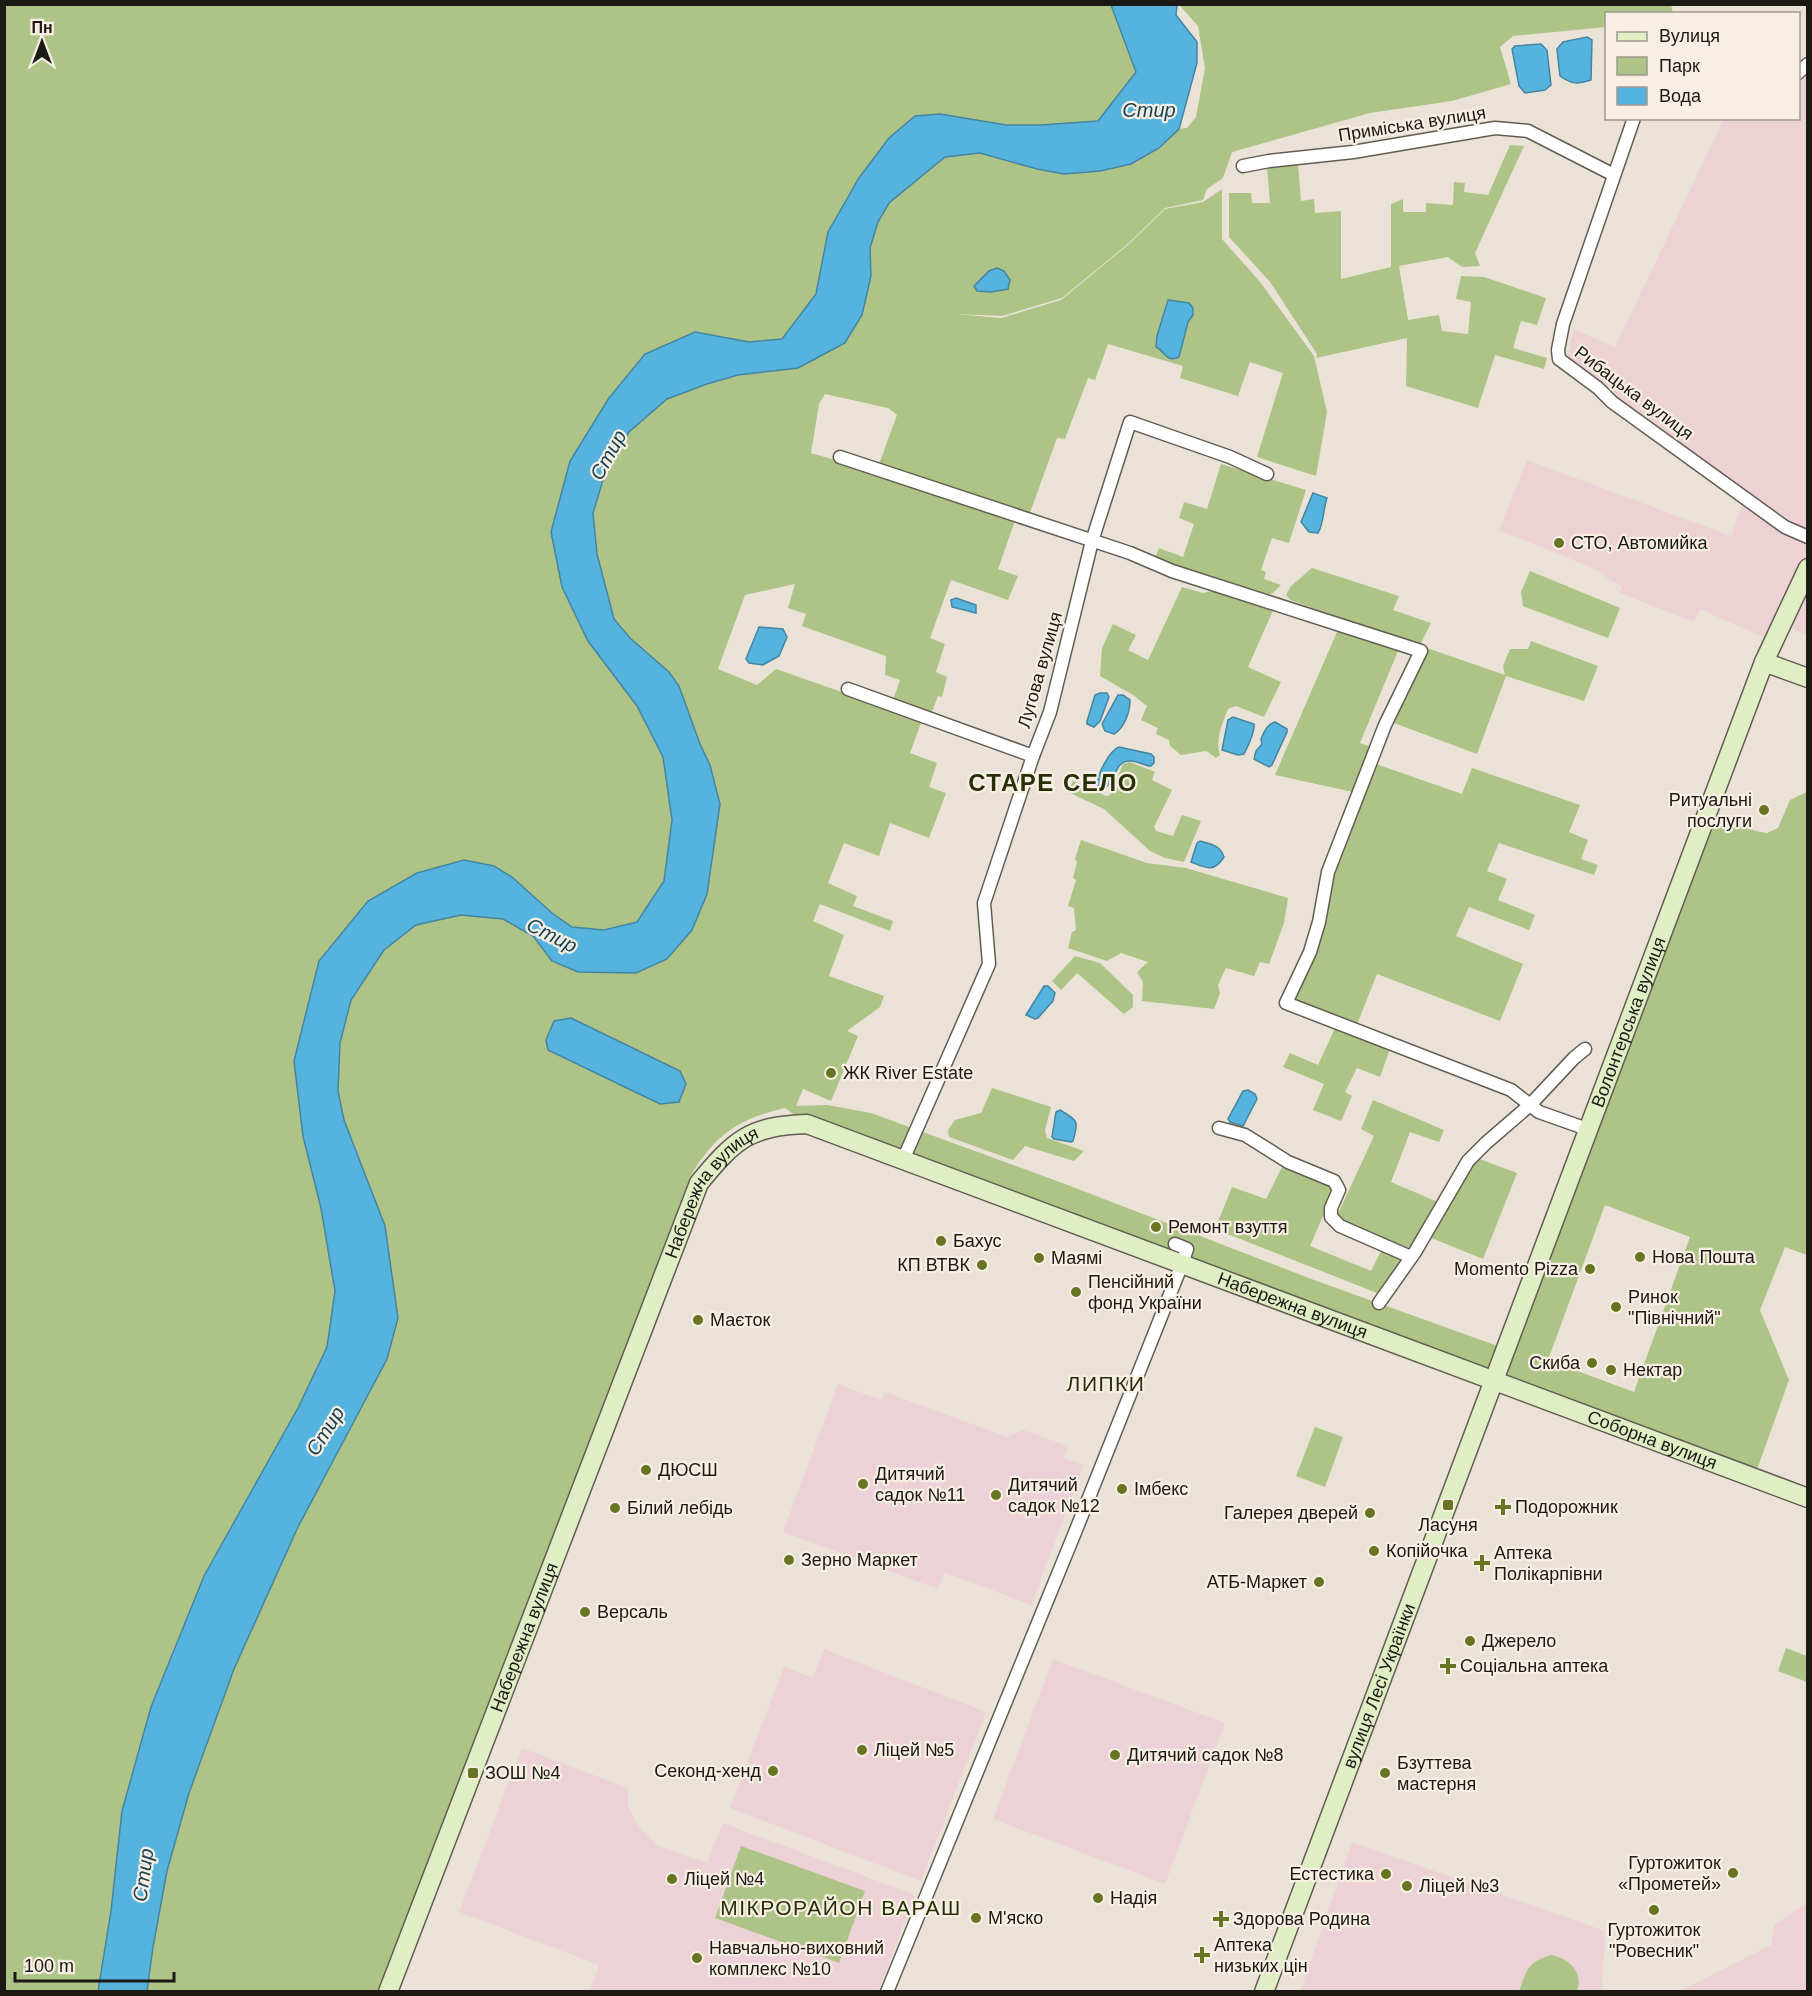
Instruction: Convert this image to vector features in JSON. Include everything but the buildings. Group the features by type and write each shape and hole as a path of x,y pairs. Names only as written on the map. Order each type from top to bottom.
{"street":[{"name":"Рибацька вулиця","path":"1633,120 1563,324 1558,350 1559,359 1598,388 1612,402 1785,526 1808,537"},
{"name":"Приміська вулиця","path":"1243,166 1269,161 1353,153 1495,128 1528,131 1614,176"},
{"name":"Лугова вулиця","path":"903,1160 989,964 984,903 1050,712 1092,541 1130,422 1230,457 1267,474"},
{"path":"840,457 1130,553 1172,571 1421,651 1385,725 1332,861 1310,952 1286,1003 1511,1090 1539,1112 1590,1130"},
{"name":"Волонтерська вулиця","path":"1495,1381 1764,662 1808,568"},
{"path":"1764,662 1808,678"},
{"path":"848,690 1033,756"},
{"path":"1378,1303 1411,1257 1468,1161 1530,1105 1574,1058 1586,1049"},
{"name":"Набережна вулиця","path":"388,1992 699,1183 723,1154 754,1132 779,1125 807,1124 1495,1381"},
{"path":"1219,1128 1245,1135 1288,1162 1334,1181 1339,1190 1331,1208 1331,1217 1340,1227 1411,1257"},
{"path":"887,1992 1182,1264 1187,1249 1175,1244"},
{"name":"Соборна вулиця","path":"1495,1381 1808,1498"},
{"name":"вулиця Лесі Українки","path":"1264,1992 1495,1381"}],"shaded area":[{"path":"1807,75 1807,635 1782,624 1774,642 1700,609 1694,622 1619,593 1622,586 1597,570 1499,530 1527,460 1731,536 1745,497 1598,388 1568,356 1573,329 1615,347 1724,120 1800,120 1800,82"},
{"path":"838,1384 881,1400 885,1392 1007,1437 1023,1430 1068,1446 1064,1458 1084,1465 1031,1605 944,1572 938,1589 783,1532"},
{"name":"Ліцей №5","path":"824,1649 986,1712 921,1881 730,1808 784,1667 813,1678"},
{"name":"Дитячий садок №8","path":"1053,1659 1225,1723 1165,1884 993,1819"},
{"name":"Ліцей №4","path":"522,1748 628,1788 628,1805 638,1826 656,1845 707,1863 723,1823 915,1895 878,1992 590,1991 599,1965 459,1912"},
{"name":"Ліцей №3","path":"1352,1842 1605,1931 1602,1991 1300,1992"},
{"path":"1807,1903 1807,1991 1680,1991 1771,1945 1774,1925"}],"green space":[{"path":"5,5 1111,5 1136,72 1098,121 1006,125 940,114 889,138 859,178 828,232 816,294 782,339 749,342 695,332 645,354 609,398 570,461 551,532 562,587 588,641 637,706 663,757 672,820 664,881 637,922 589,930 573,927 559,919 512,877 319,961 294,1061 303,1136 321,1208 335,1291 327,1348 298,1408 204,1576 151,1707 122,1811 111,1911 98,1991 5,1991"},
{"path":"1181,5 1671,5 1673,12 1605,12 1605,27 1513,36 1500,47 1511,84 1452,101 1370,113 1232,152 1223,178 1207,189 1203,200 1165,208 1129,243 1062,298 1002,316 954,314 1001,318 1061,300 1129,244 1165,209 1203,202 1222,189 1222,239 1261,283 1314,356 1327,412 1316,476 1257,457 1283,373 1250,362 1238,396 1180,378 1183,366 1108,344 1095,380 1088,378 1065,439 1057,438 1027,521 1016,518 998,569 1018,576 1008,600 951,580 930,638 945,644 936,672 947,677 942,697 938,696 931,714 892,703 900,680 885,675 886,656 802,626 806,614 788,608 795,584 745,595 718,669 757,685 776,669 922,720 910,753 937,763 929,787 946,793 929,838 890,823 879,856 844,843 828,883 857,896 853,906 893,921 890,931 820,904 813,921 844,935 829,976 884,996 880,1007 847,1031 858,1036 831,1101 803,1089 796,1106 827,1105 871,1113 1065,1184 1314,1280 1506,1349 1708,814 1767,833 1778,828 1790,800 1807,792 1807,1255 1785,1247 1760,1310 1789,1380 1754,1478 807,1124 785,1108 769,1112 730,1130 710,1149 691,1175 380,1991 147,1992 167,1871 189,1793 234,1669 298,1527 387,1359 398,1318 359,1159 344,1120 338,1091 340,1043 351,1000 384,950 416,925 461,915 503,919 533,936 552,961 636,973 667,959 710,765 700,745 679,686 669,672 630,638 614,619 597,554 593,513 606,470 629,432 666,399 738,375 771,372 845,343 862,315 871,276 870,248 878,222 889,203 945,157 980,153 1064,174 1100,171 1159,148 1179,129 1187,128 1196,117 1205,68 1198,26","holes":["825,394 888,408 897,415 876,472 811,453 819,404","1605,1205 1690,1237 1634,1392 1548,1360"]},
{"path":"1510,145 1524,146 1475,253 1480,266 1462,267 1448,257 1399,266 1408,320 1439,315 1442,331 1468,334 1471,302 1456,299 1461,276 1484,277 1546,298 1537,325 1521,321 1513,348 1547,358 1544,369 1495,355 1478,408 1406,386 1407,338 1316,358 1317,354 1270,282 1229,237 1229,193 1251,193 1252,203 1270,203 1267,167 1298,164 1301,201 1314,199 1315,213 1341,211 1341,279 1391,267 1391,204 1403,199 1403,212 1426,212 1426,203 1453,205 1454,182 1465,183 1464,192 1488,195"},
{"path":"1221,464 1306,490 1289,543 1272,538 1261,570 1266,572 1264,579 1281,585 1273,593 1265,596 1154,561 1159,548 1183,557 1194,524 1179,518 1184,502 1207,509"},
{"path":"1312,568 1399,596 1393,610 1431,623 1421,643 1418,645 1290,600 1286,595 1291,586"},
{"path":"1530,571 1620,608 1608,638 1523,606 1521,592"},
{"path":"1182,587 1203,593 1215,590 1275,606 1248,667 1281,682 1264,717 1236,706 1228,709 1219,738 1220,755 1216,758 1206,751 1181,755 1170,746 1169,740 1156,734 1158,728 1141,720 1147,706 1100,676 1102,648 1113,624 1136,635 1128,650 1148,660"},
{"path":"1340,625 1400,646 1360,743 1374,748 1353,792 1275,775"},
{"path":"1531,641 1598,666 1584,701 1506,676 1477,754 1394,723 1427,648 1505,675 1503,666 1510,649 1528,649"},
{"path":"1130,762 1155,772 1152,780 1172,790 1154,827 1156,831 1173,836 1182,815 1201,821 1184,862 1165,858 1150,851 1104,809 1068,792 1073,781 1106,796 1110,795 1123,764"},
{"path":"1376,764 1462,794 1472,768 1580,805 1569,832 1588,840 1581,859 1598,865 1594,875 1499,843 1487,871 1507,879 1498,900 1535,915 1529,930 1469,907 1456,936 1523,964 1500,1021 1377,974 1356,1027 1297,1002 1295,997 1332,872"},
{"path":"1081,840 1147,863 1186,868 1288,898 1284,923 1269,964 1260,962 1254,976 1226,968 1218,985 1220,993 1214,1009 1142,1001 1143,982 1137,972 1148,962 1121,953 1107,961 1068,948 1072,932 1076,930 1074,908 1068,906 1076,880 1073,878 1077,862 1075,859"},
{"path":"1075,956 1100,963 1133,995 1133,1007 1124,1014 1077,973 1061,990 1052,981"},
{"path":"1335,1028 1390,1049 1380,1077 1357,1068 1345,1092 1352,1096 1341,1121 1313,1110 1324,1084 1283,1067 1290,1053 1318,1065"},
{"path":"992,1088 1051,1107 1045,1130 1047,1138 1084,1151 1074,1161 1025,1146 1013,1160 949,1137 948,1130 955,1120 981,1113"},
{"path":"1373,1100 1444,1130 1439,1142 1410,1132 1391,1182 1440,1203 1410,1248 1346,1225 1336,1218 1374,1136 1361,1129"},
{"path":"1477,1158 1517,1173 1483,1259 1429,1237"},
{"path":"1283,1165 1332,1187 1333,1193 1310,1246 1371,1271 1383,1247 1402,1258 1381,1292 1377,1293 1215,1229 1232,1187 1266,1199"},
{"path":"1315,1427 1343,1437 1325,1487 1296,1476"},
{"path":"1786,1648 1807,1656 1807,1682 1778,1671"},
{"path":"741,1846 865,1891 839,1963 715,1918"},
{"path":"1552,1955 1574,1967 1579,1984 1577,1991 1519,1991 1533,1963"}],"water":[{"name":"Стир","path":"1111,5 1177,5 1176,15 1197,42 1197,63 1179,129 1159,148 1131,164 1100,171 1064,174 980,153 945,157 889,203 878,222 870,248 871,276 862,315 845,343 798,368 738,375 667,399 629,432 606,470 593,513 597,554 614,619 630,638 669,672 679,686 710,765 720,804 707,894 692,930 667,959 636,973 578,972 552,961 533,936 503,919 461,915 416,925 384,950 351,1000 340,1043 338,1091 344,1120 385,1226 398,1318 387,1359 298,1527 234,1669 189,1793 167,1871 147,1991 98,1991 111,1911 122,1811 151,1707 204,1576 298,1408 327,1347 335,1291 321,1208 303,1136 294,1061 319,961 368,901 417,873 464,860 494,866 512,877 552,913 572,927 604,930 637,922 664,881 672,820 663,757 637,706 588,641 562,587 551,532 570,461 609,398 645,354 695,332 749,342 782,339 816,294 828,232 859,178 889,138 915,116 940,114 1006,125 1098,121 1136,72"},
{"path":"1587,37 1592,40 1591,80 1579,83 1568,81 1560,76 1557,49 1563,42"},
{"path":"1541,44 1547,50 1551,85 1545,90 1525,93 1519,86 1512,49 1515,46"},
{"path":"997,268 1004,271 1010,280 1008,289 991,292 977,291 974,286 989,271"},
{"path":"1168,300 1189,303 1193,308 1193,315 1188,322 1179,357 1171,359 1156,347"},
{"path":"1313,493 1327,498 1318,533 1309,532 1301,522"},
{"path":"956,598 976,605 976,613 952,607 951,600"},
{"path":"759,627 783,629 787,637 779,656 763,665 749,663 746,659"},
{"path":"1107,693 1109,697 1100,721 1094,727 1087,724 1087,721 1095,695"},
{"path":"1118,695 1123,695 1130,700 1130,705 1128,715 1114,734 1105,731 1102,724"},
{"path":"1233,717 1254,724 1244,754 1238,755 1222,750 1228,720"},
{"path":"1275,722 1287,729 1287,732 1269,767 1254,759 1256,751 1262,744 1261,739 1265,731"},
{"path":"1119,747 1151,754 1154,757 1154,763 1151,766 1126,761 1119,767 1109,785 1105,788 1097,787 1104,764 1111,753"},
{"path":"1200,841 1220,850 1224,857 1217,865 1209,868 1191,862 1197,843"},
{"path":"1044,986 1048,986 1055,993 1053,1001 1035,1019 1026,1015"},
{"path":"571,1018 680,1071 686,1084 679,1102 660,1104 548,1050 546,1040 554,1021"},
{"path":"1248,1090 1255,1094 1257,1099 1243,1126 1230,1122 1228,1119 1243,1091"},
{"path":"1060,1110 1074,1119 1075,1134 1071,1142 1052,1137 1056,1112"}],"place":[{"name":"СТО, Автомийка","path":"1559,543"},
{"name":"Ритуальні послуги","path":"1764,810"},
{"name":"ЖК River Estate","path":"831,1073"},
{"name":"Ремонт взуття","path":"1156,1227"},
{"name":"Бахус","path":"941,1241"},
{"name":"Нова Пошта","path":"1640,1257"},
{"name":"Маямі","path":"1039,1258"},
{"name":"КП ВТВК","path":"982,1265"},
{"name":"Momento Pizza","path":"1590,1269"},
{"name":"Пенсійний фонд України","path":"1076,1292"},
{"name":"Ринок \"Північний\"","path":"1616,1307"},
{"name":"Маєток","path":"698,1320"},
{"name":"Скиба","path":"1592,1363"},
{"name":"Нектар","path":"1611,1370"},
{"name":"ДЮСШ","path":"646,1470"},
{"name":"Дитячий садок №11","path":"863,1484"},
{"name":"Імбекс","path":"1122,1489"},
{"name":"Дитячий садок №12","path":"996,1495"},
{"name":"Ласуня","path":"1448,1505"},
{"name":"Подорожник","path":"1503,1507"},
{"name":"Білий лебідь","path":"615,1508"},
{"name":"Галерея дверей","path":"1370,1513"},
{"name":"Копійочка","path":"1374,1551"},
{"name":"Зерно Маркет","path":"789,1560"},
{"name":"Аптека Полікарпівни","path":"1482,1563"},
{"name":"АТБ-Маркет","path":"1319,1582"},
{"name":"Версаль","path":"585,1612"},
{"name":"Джерело","path":"1470,1641"},
{"name":"Соціальна аптека","path":"1448,1666"},
{"name":"Ліцей №5","path":"862,1750"},
{"name":"Дитячий садок №8","path":"1115,1755"},
{"name":"Секонд-хенд","path":"773,1771"},
{"name":"ЗОШ №4","path":"473,1773"},
{"name":"Бзуттева мастерня","path":"1385,1773"},
{"name":"Гуртожиток «Прометей»","path":"1733,1873"},
{"name":"Естестика","path":"1386,1874"},
{"name":"Ліцей №4","path":"672,1879"},
{"name":"Ліцей №3","path":"1407,1886"},
{"name":"Надія","path":"1098,1898"},
{"name":"Гуртожиток \"Ровесник\"","path":"1654,1910"},
{"name":"М'яско","path":"976,1918"},
{"name":"Здорова Родина","path":"1221,1919"},
{"name":"Аптека низьких цін","path":"1202,1955"},
{"name":"Навчально-виховний комплекс №10","path":"697,1958"}],"district":[{"name":"СТАРЕ СЕЛО","path":"1053,782"},
{"name":"ЛИПКИ","path":"1106,1383"},
{"name":"МІКРОРАЙОН ВАРАШ","path":"841,1907"}]}
